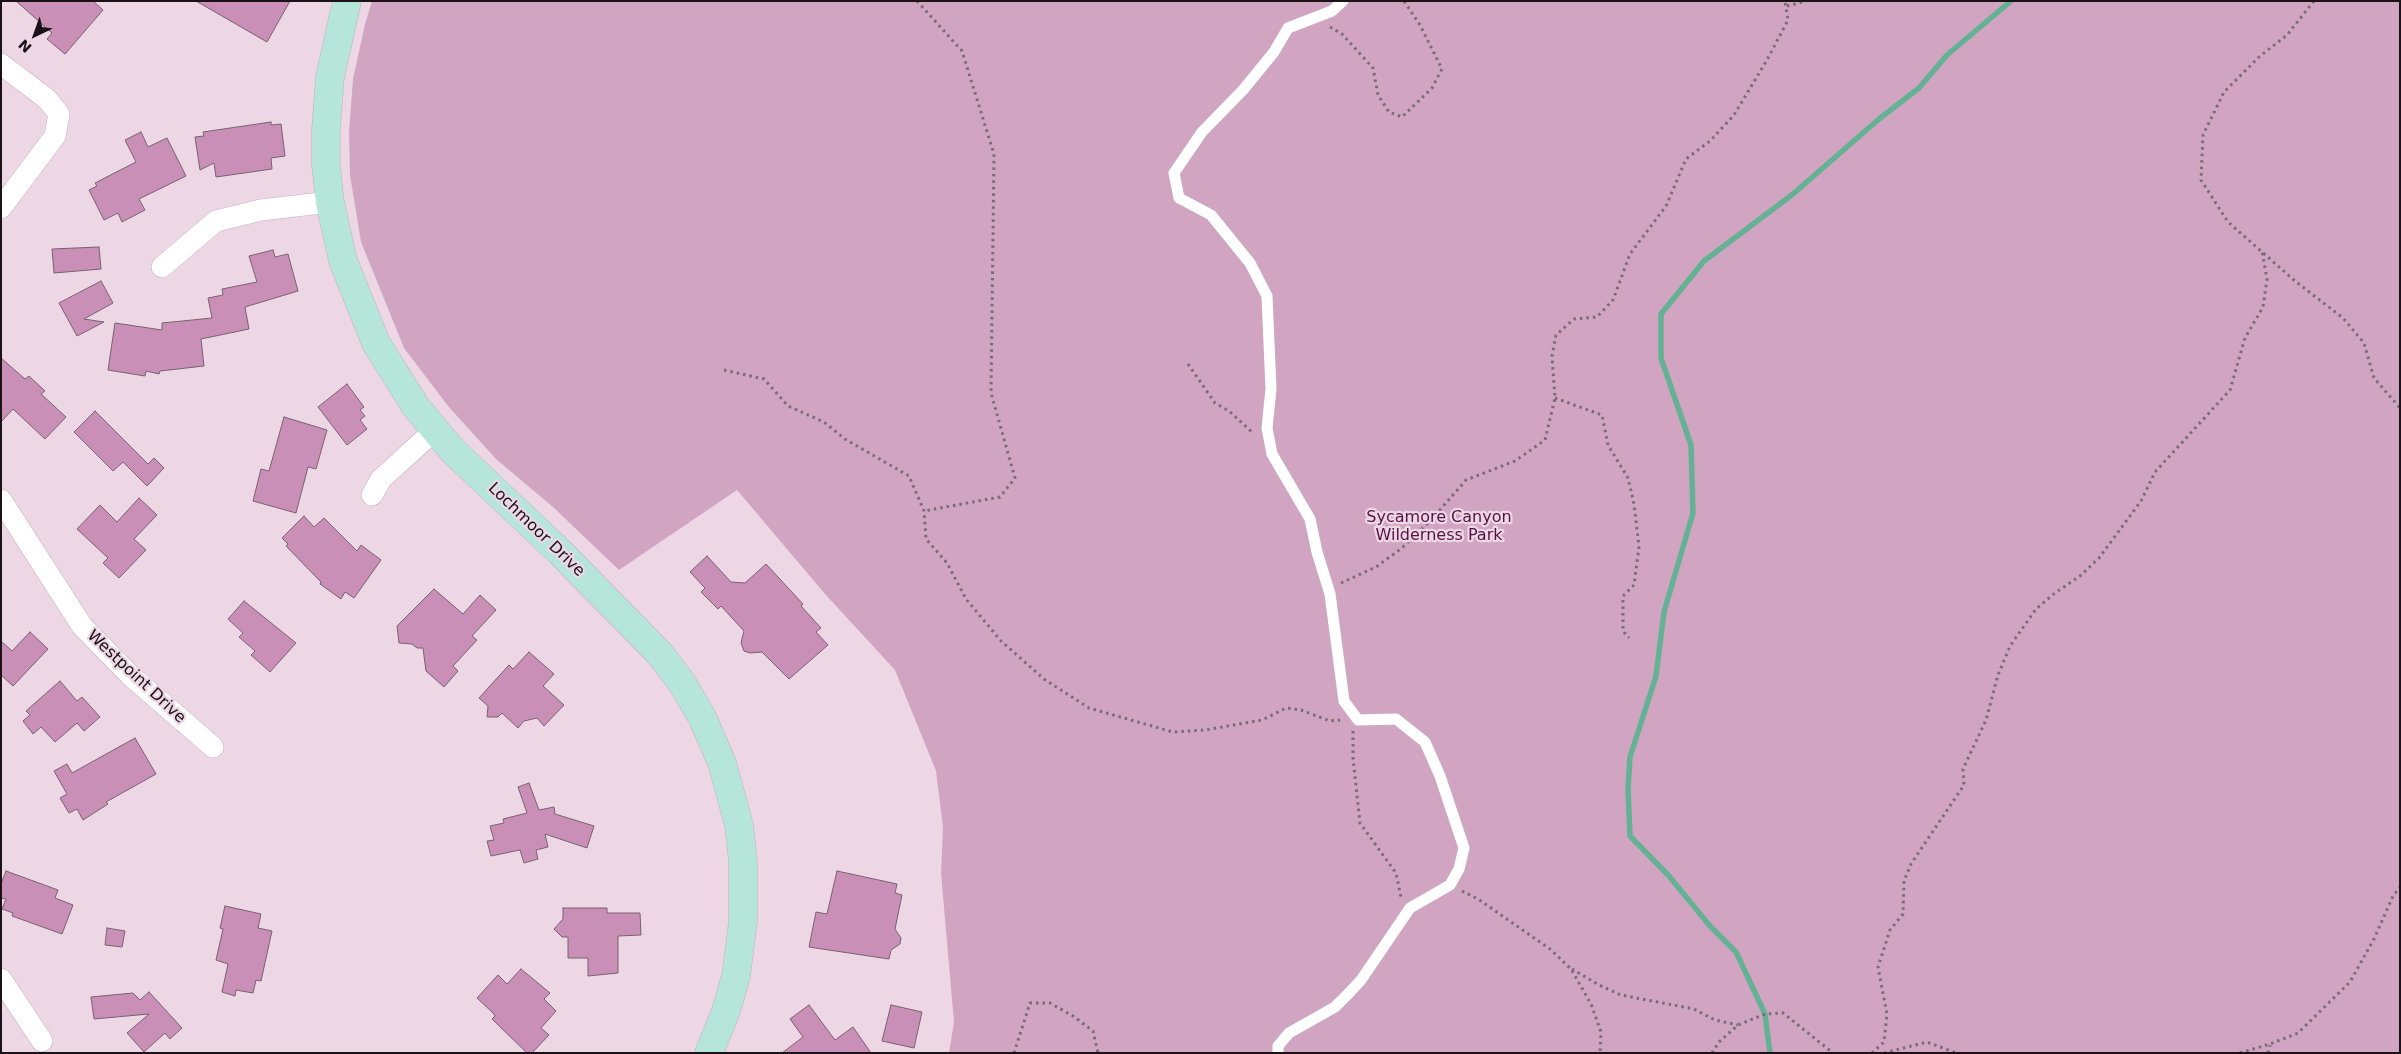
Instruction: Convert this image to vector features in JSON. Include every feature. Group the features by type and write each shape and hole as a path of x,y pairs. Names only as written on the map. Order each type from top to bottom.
{"street":[{"name":"Lochmoor Drive","path":"346,1 336,42 327,103 326,166 330,202 343,261 376,343 402,386 435,430 453,450 639,630 682,683 706,726 722,763 731,792 742,852 744,921 736,976 726,1011 709,1053"},
{"path":"1,64 47,99 59,114 55,136 1,208"},
{"path":"162,267 216,221 261,210 330,202"},
{"path":"372,495 381,479 435,430"},
{"name":"Westpoint Drive","path":"1,500 82,626 130,675 213,747"},
{"path":"1,979 42,1041"}],"lane":[{"path":"1278,1053 1278,1046 1289,1033 1335,1007 1361,980 1410,908 1450,884 1459,869 1464,848 1440,776 1425,742 1396,719 1358,720 1344,700 1332,602 1310,519 1272,454 1267,428 1271,389 1267,296 1250,263 1211,215 1179,198 1174,173 1202,132 1243,90 1274,52 1288,28 1332,11 1343,1"}],"path":[{"path":"916,1 962,50 994,154 992,393 1015,478 1000,497 924,511"},
{"path":"1315,16 1342,34 1373,68 1378,95 1389,112 1402,117 1432,88 1442,69 1420,25 1404,1"},
{"path":"1332,602 1342,582 1376,567 1402,548 1432,519 1466,480 1515,461 1545,440 1555,398 1552,356 1556,336 1574,319 1597,317 1613,300 1630,254 1666,206 1686,159 1710,141 1734,115 1767,60 1788,20 1785,1"},
{"path":"1787,6 1806,1"},
{"path":"2314,1 2287,35 2260,57 2224,92 2204,135 2201,180 2228,222 2295,281 2343,318 2364,343 2374,378 2400,408"},
{"path":"1872,1053 1884,1042 1887,1014 1878,967 1890,930 1903,914 1904,881 1911,864 1964,785 1963,769 1986,720 1998,675 2010,646 2036,609 2054,593 2080,576 2099,558 2141,501 2155,472 2230,390 2246,338 2263,307 2267,279 2262,251"},
{"path":"1188,364 1215,403 1230,410 1272,454"},
{"path":"724,370 764,379 788,406 824,422 845,439 909,476 924,511 926,538 947,564 966,599 995,634 1044,679 1089,708 1173,732 1205,730 1262,720 1286,708 1301,710 1330,721 1358,720"},
{"path":"1555,398 1602,415 1608,445 1628,478 1634,504 1639,547 1634,585 1623,596 1623,631 1629,638"},
{"path":"1358,720 1353,727 1353,758 1360,823 1396,873 1400,896 1410,908"},
{"path":"1450,884 1478,899 1550,950 1571,968 1598,985 1621,994 1694,1009 1715,1020 1738,1025"},
{"path":"2240,1053 2298,1033 2350,982 2374,939 2393,896 2400,887"},
{"path":"1571,968 1591,1004 1602,1032 1600,1053"},
{"path":"1014,1053 1030,1003 1050,1003 1073,1016 1093,1031 1098,1053"},
{"path":"1712,1053 1719,1042 1738,1025 1765,1014 1783,1013 1833,1053"},
{"path":"1884,1053 1927,1042 1956,1053"},
{"path":"2268,1053 2270,1044"}],"green space":[{"name":"Sycamore Canyon Wilderness Park","path":"372,1 2400,1 2400,1053 949,1053 954,1022 941,873 943,827 936,771 895,670 825,594 737,490 619,570 553,507 496,459 448,406 404,348 361,242 350,175 349,132 353,79"}],"building":[{"path":"16,1 93,1 103,10 65,54 47,39 52,33"},
{"path":"196,1 290,1 267,42"},
{"path":"271,122 271,125 281,124 285,156 271,158 272,169 216,177 214,163 200,170 195,137 204,136 203,132"},
{"path":"141,132 148,147 167,138 186,176 139,199 145,210 122,222 118,213 104,220 89,190 97,186 95,183 136,162 125,140"},
{"path":"99,247 101,269 54,273 52,249"},
{"path":"273,250 275,257 288,254 298,291 245,307 249,329 201,339 204,366 160,371 159,374 146,371 145,376 108,370 115,323 162,330 162,323 212,318 208,298 223,295 222,289 257,282 249,256"},
{"path":"101,281 113,303 84,319 104,322 77,336 59,303"},
{"path":"1,358 25,379 29,376 45,391 41,394 66,417 45,439 13,409 1,422"},
{"path":"347,384 364,407 360,410 365,416 360,420 367,429 347,445 318,407"},
{"path":"95,411 148,464 154,458 164,468 147,486 123,462 113,471 74,432"},
{"path":"284,417 327,430 316,469 308,467 296,513 253,501 261,469 269,471"},
{"path":"139,498 157,515 134,539 146,550 119,578 103,563 108,558 77,529 100,505 117,522"},
{"path":"304,516 314,527 324,518 357,551 361,545 381,560 354,598 345,592 341,599 320,584 321,582 286,546 288,544 282,538"},
{"path":"707,556 731,582 745,583 766,564 803,604 801,606 821,628 816,632 828,645 789,679 762,652 750,653 744,651 741,643 744,631 721,606 718,609 701,592 705,588 690,572"},
{"path":"434,589 463,614 480,595 496,610 472,636 477,640 453,666 458,671 444,687 426,671 423,648 417,648 412,644 399,643 397,626"},
{"path":"244,601 296,643 270,672 251,655 255,651 239,637 243,633 228,619"},
{"path":"30,632 48,649 13,686 1,675 1,641 12,651"},
{"path":"529,652 554,674 543,686 564,705 544,726 537,718 524,721 518,728 502,713 498,717 487,717 488,706 479,698 509,665 513,669"},
{"path":"60,681 77,701 82,697 100,717 84,731 77,723 55,742 41,727 33,734 23,721 30,715 26,711"},
{"path":"135,738 156,774 106,802 108,804 83,820 77,809 69,813 60,798 67,794 54,771 67,764 72,773"},
{"path":"529,783 539,810 554,807 555,814 594,826 587,848 545,834 548,847 536,850 538,859 524,863 520,850 491,856 487,841 494,840 490,826 504,823 503,819 527,813 518,787"},
{"path":"6,871 58,890 55,898 73,905 62,934 12,916 13,913 2,909 6,899 1,898 1,884"},
{"path":"837,871 897,884 895,893 902,895 895,929 901,938 900,944 891,950 889,959 809,947 816,912 827,914"},
{"path":"225,906 261,914 258,928 272,931 261,981 256,980 253,993 236,990 235,996 222,992 228,964 216,960 223,929 220,928"},
{"path":"563,908 607,908 607,913 640,913 641,935 618,936 618,973 588,976 588,958 568,958 568,937 562,937 554,929 563,919"},
{"path":"107,928 125,931 122,947 105,945"},
{"path":"521,969 550,993 544,999 556,1011 541,1028 549,1035 532,1053 527,1053 492,1019 495,1016 493,1013 477,998 498,975 507,984"},
{"path":"149,992 182,1028 170,1039 165,1033 144,1052 127,1033 149,1014 94,1019 91,997 133,993 140,1000"},
{"path":"809,1005 835,1040 853,1027 871,1053 782,1053 803,1037 790,1019"},
{"path":"891,1005 922,1012 914,1048 882,1041"}],"waterway":[{"path":"1770,1053 1765,1014 1736,952 1710,926 1669,876 1630,836 1628,789 1630,757 1656,676 1664,612 1693,513 1691,445 1661,358 1661,314 1704,261 1793,194 1879,119 1919,88 1947,55 2011,1"}]}
